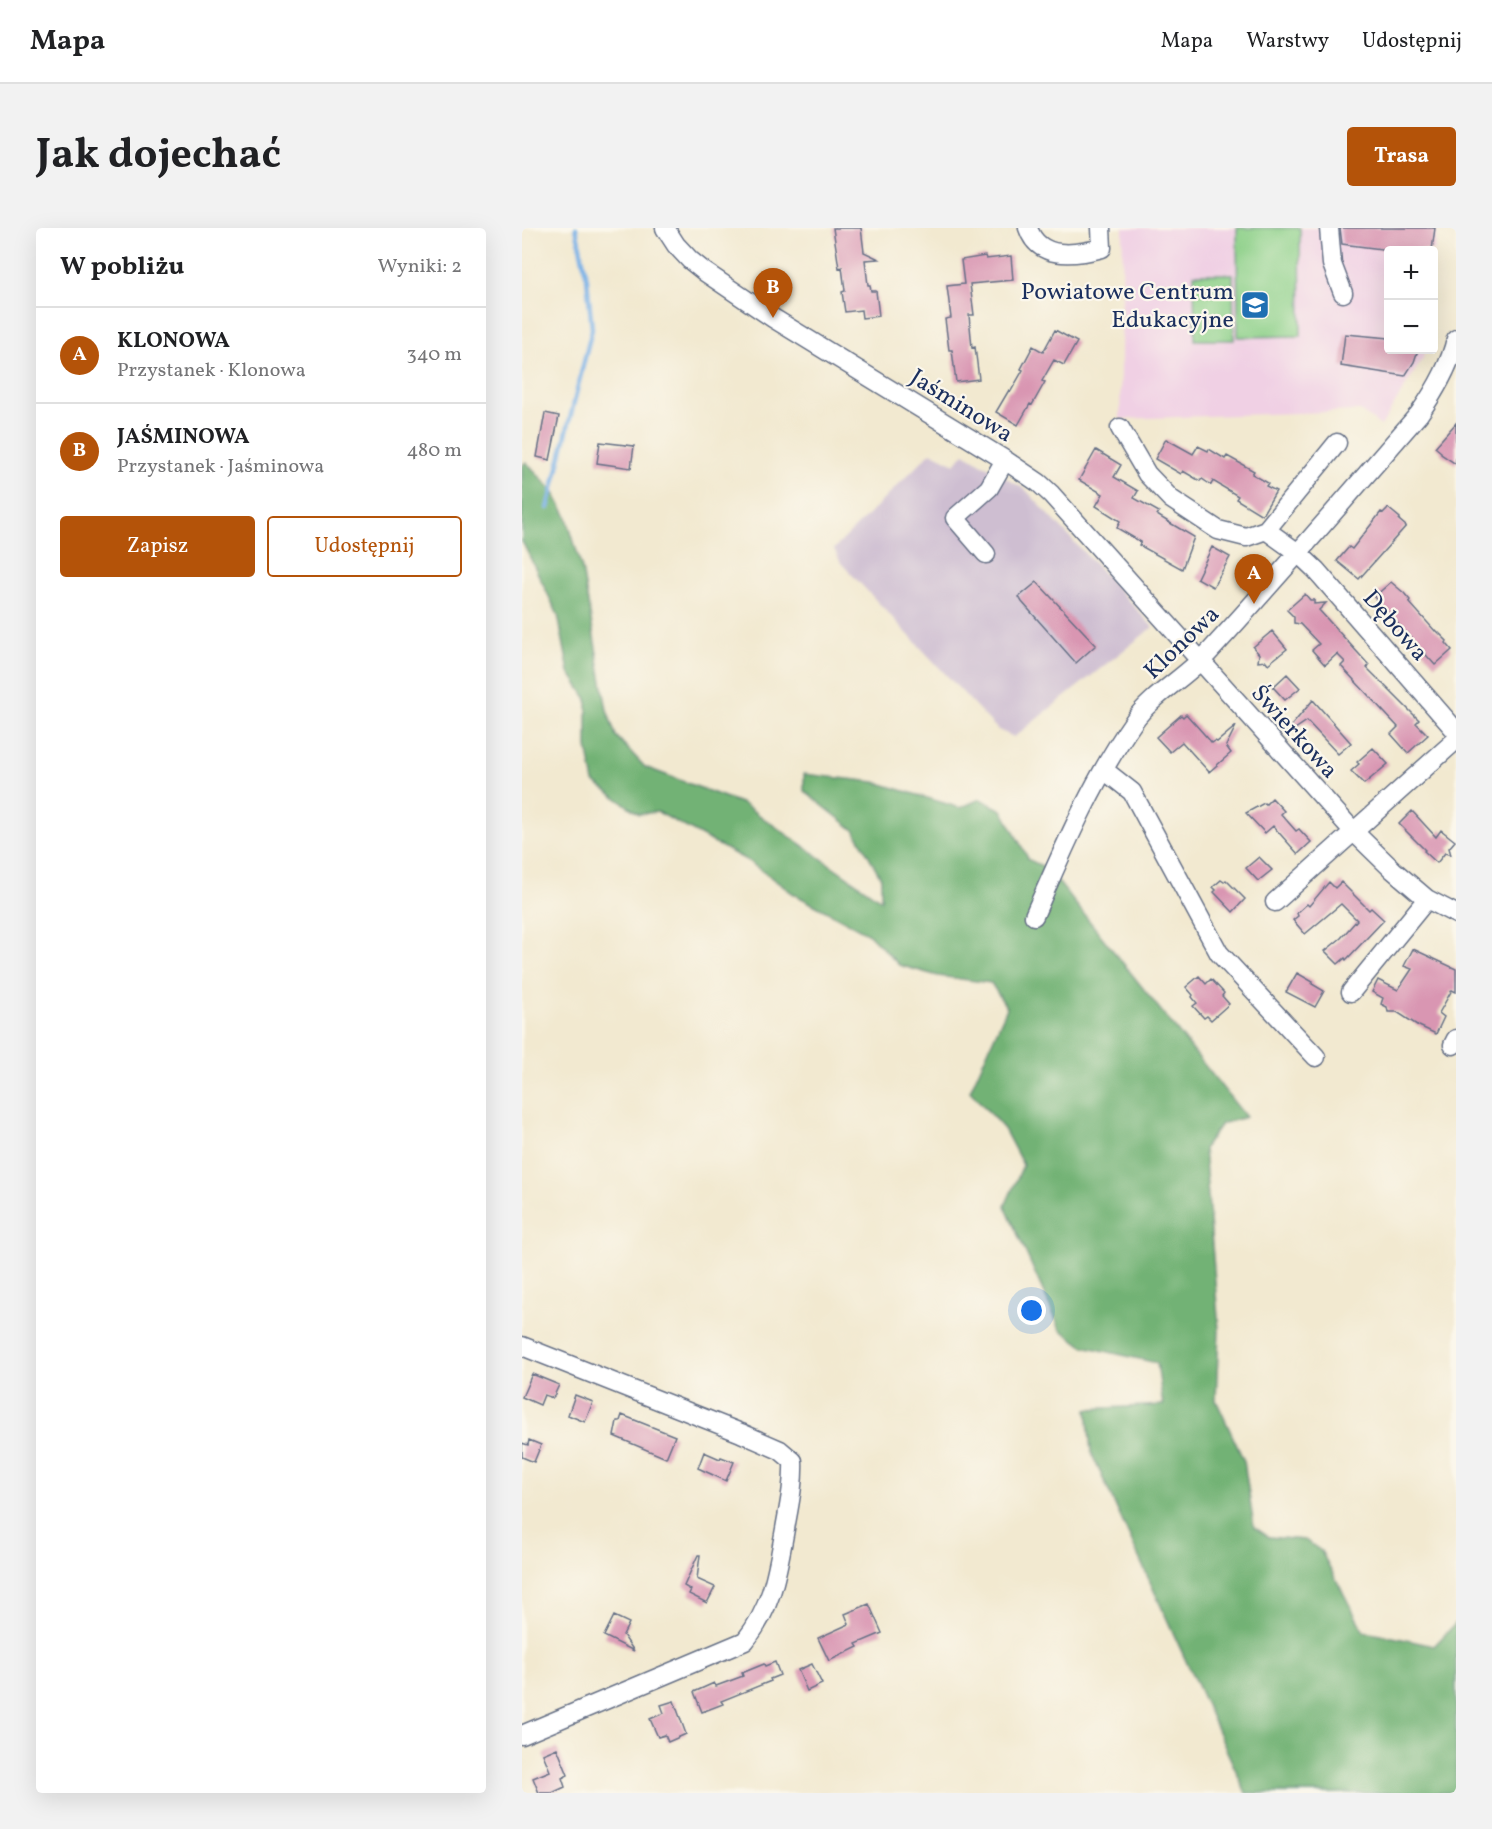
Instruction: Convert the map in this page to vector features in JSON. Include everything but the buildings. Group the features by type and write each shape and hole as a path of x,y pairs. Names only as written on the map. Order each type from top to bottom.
{"street":[{"name":"Jaśminowa","path":"665,228 690,260 714,278 773,318 1039,483 1200,662"},
{"path":"1028,228 1038,245 1060,254 1089,252 1102,248 1101,228"},
{"path":"1329,228 1332,264 1343,293"},
{"name":"Klonowa","path":"1034,916 1074,825 1135,719 1200,662 1419,414 1446,369 1456,339"},
{"path":"1120,428 1147,474 1171,499 1218,530 1246,537 1266,530 1337,442"},
{"path":"986,554 955,518 989,488 1005,460"},
{"name":"Dębowa","path":"1266,530 1298,553 1316,570 1456,731"},
{"name":"Świerkowa","path":"1200,662 1354,832 1427,899 1456,914"},
{"path":"1275,902 1456,740"},
{"path":"1104,770 1132,792 1219,953 1316,1057"},
{"path":"1351,992 1427,899"},
{"path":"522,1346 780,1450 792,1461 794,1480 775,1584 758,1625 745,1641 522,1735"}],"shaded area":[{"name":"Powiatowe Centrum Edukacyjne","path":"1123,228 1437,228 1435,246 1384,246 1384,354 1424,354 1381,426 1360,411 1120,419"},
{"path":"931,452 955,464 964,453 1026,490 1153,627 1014,737 998,730 841,563 834,549"}],"green space":[{"path":"1237,228 1300,228 1301,336 1238,337"},
{"path":"1194,274 1233,274 1234,340 1195,340"},
{"path":"526,462 553,491 566,515 582,569 607,710 616,736 645,767 743,804 881,900 881,878 855,831 804,791 804,774 875,782 960,808 980,799 1002,810 1029,860 1047,868 1246,1117 1221,1124 1204,1148 1219,1330 1216,1400 1244,1461 1254,1527 1269,1537 1305,1540 1321,1551 1364,1632 1434,1646 1456,1623 1456,1793 1246,1793 1091,1452 1087,1409 1163,1405 1157,1363 1083,1346 1060,1329 1005,1206 1023,1165 1004,1129 970,1091 1007,1008 991,983 938,976 899,965 869,934 794,894 748,861 658,812 639,814 594,782 587,747 587,699 569,672 558,615 522,541 522,466"}],"waterway":[{"path":"548,508 592,329 587,279 576,228"}],"place":[{"name":"Powiatowe Centrum Edukacyjne","path":"1255,305"},
{"name":"JAŚMINOWA","path":"773,318"},
{"name":"KLONOWA","path":"1254,604"}]}
